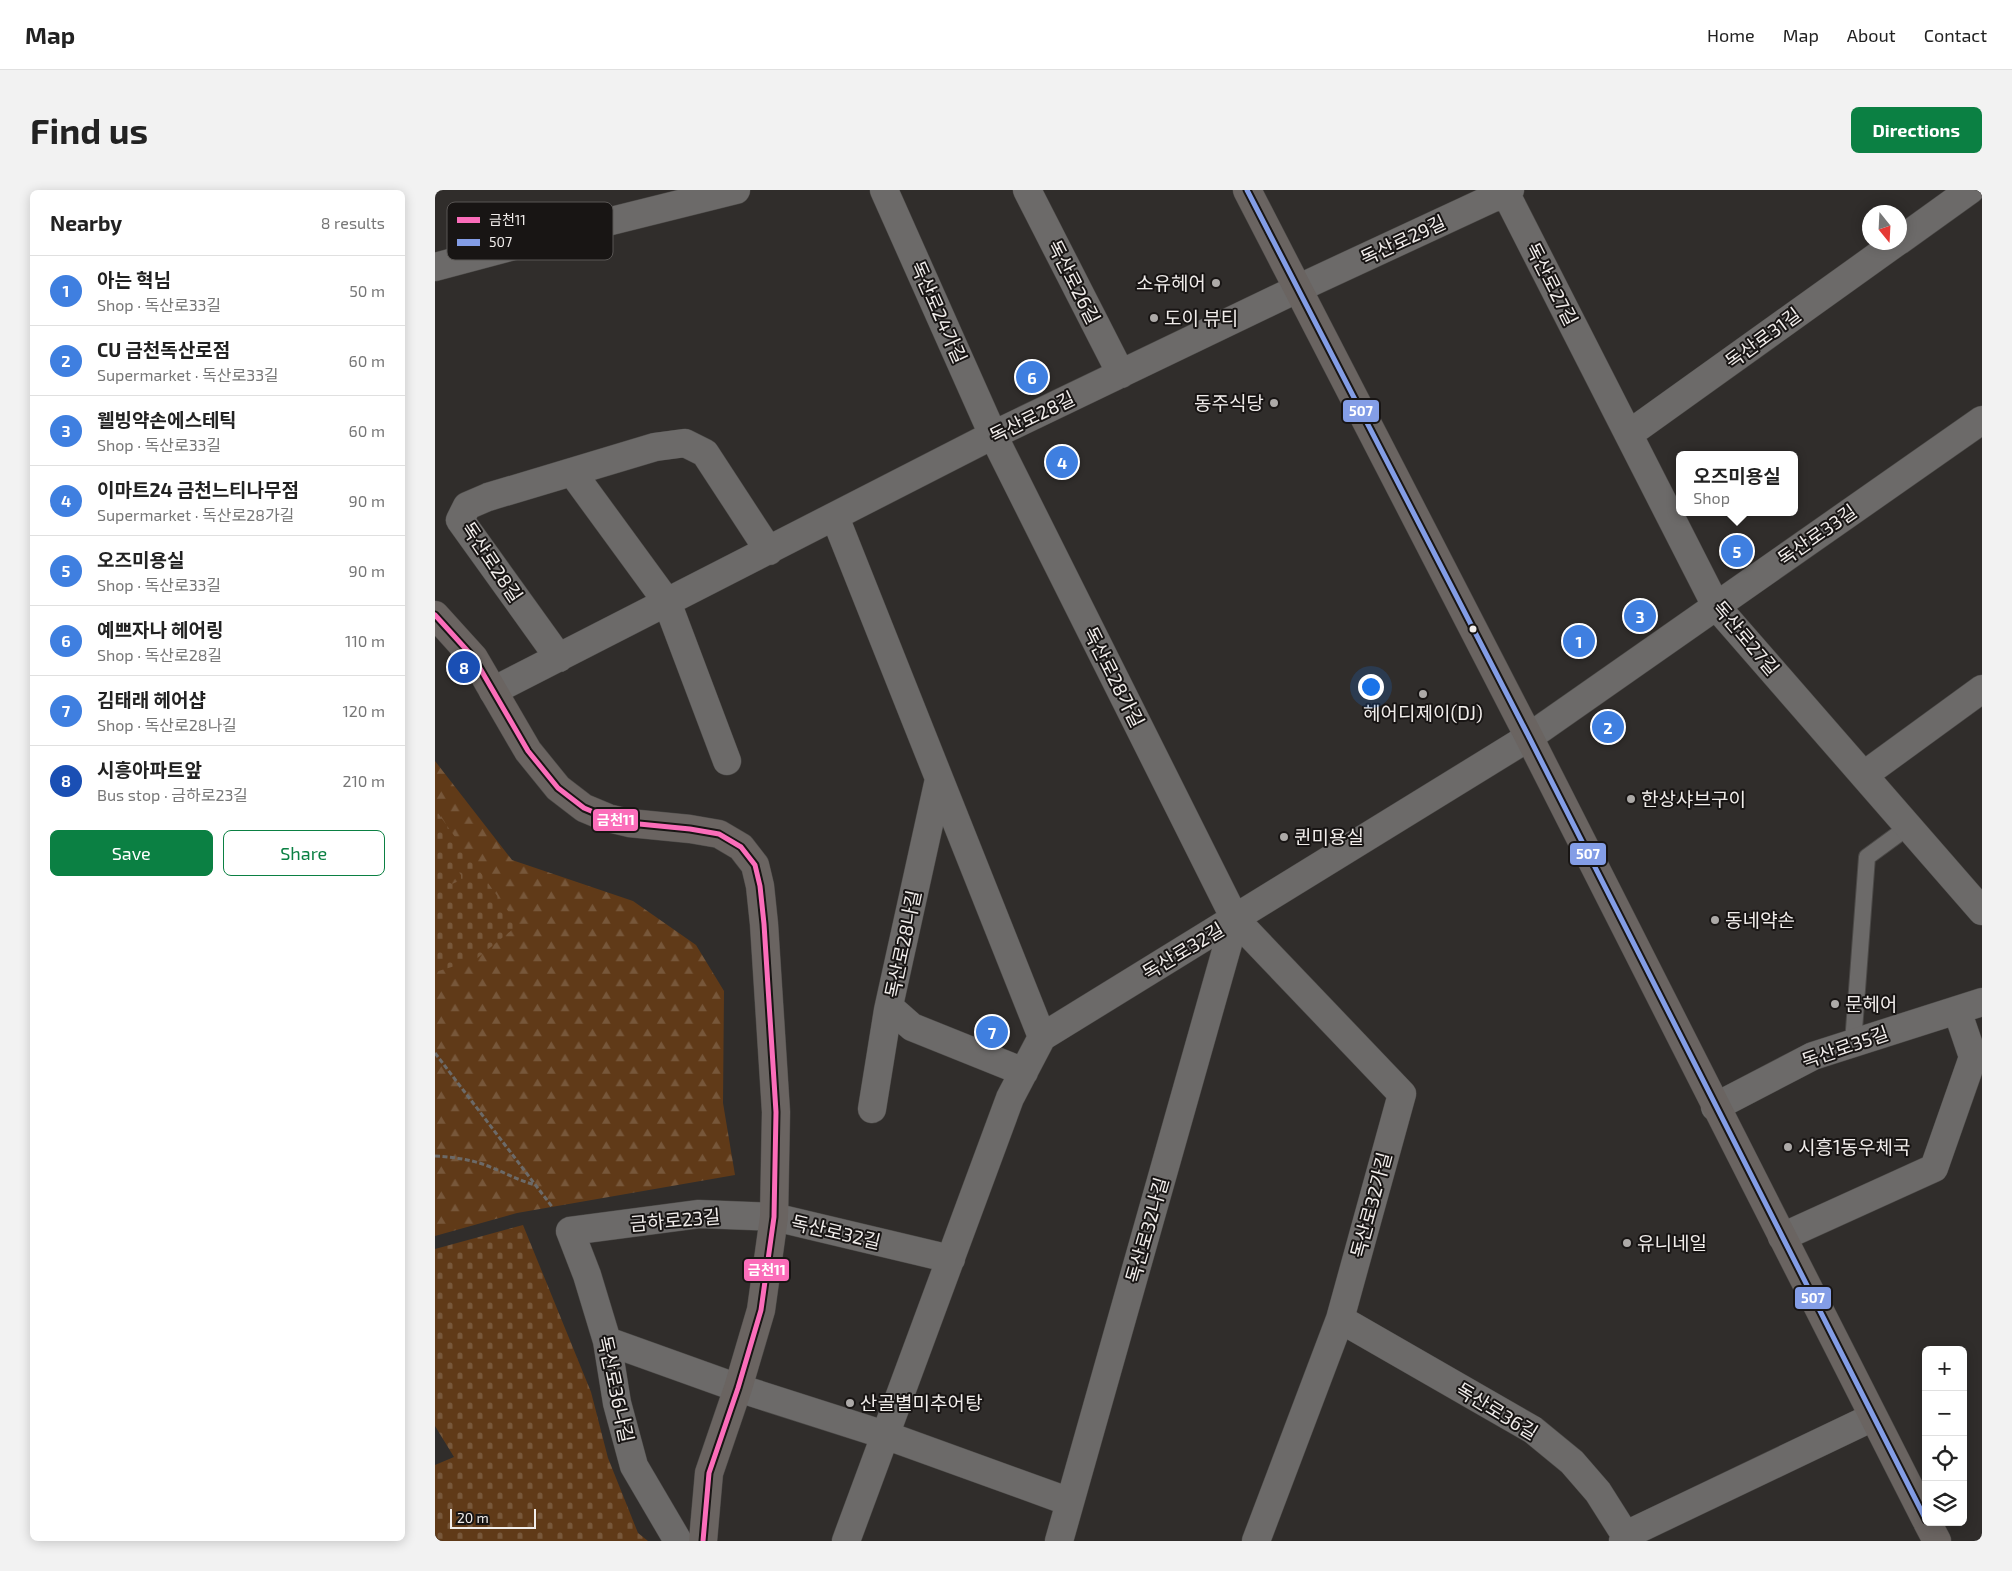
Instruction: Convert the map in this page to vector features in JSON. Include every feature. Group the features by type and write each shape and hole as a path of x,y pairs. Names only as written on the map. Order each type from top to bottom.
{"main road":[{"path":"1247,190 1529,738 1922,1513"},
{"path":"435,615 475,658 527,750 558,788 584,808 608,818 629,823 719,834 741,846 755,865 760,886 764,924 776,1112 775,1217"},
{"name":"독산로32길","path":"703,1541 709,1473 738,1388 761,1310 775,1217"},
{"path":"1929,1526 1937,1541"}],"street":[{"path":"613,221 736,190"},
{"name":"독산로24가길","path":"884,190 993,435"},
{"name":"독산로26길","path":"1027,190 1121,374"},
{"name":"독산로31길","path":"1907,236 1970,190"},
{"name":"독산로29길","path":"1297,289 1507,191"},
{"name":"독산로27길","path":"1507,191 1716,606 1982,911"},
{"name":"독산로31길","path":"1629,434 1887,250"},
{"path":"435,268 464,260"},
{"name":"독산로28길","path":"493,691 993,435 1297,289"},
{"name":"독산로33길","path":"1529,738 1982,420"},
{"name":"독산로28가길","path":"993,435 1235,919"},
{"name":"독산로28길","path":"559,658 460,520 467,506 488,497 655,448 685,443 705,453 769,550"},
{"path":"572,472 667,602 727,761"},
{"path":"835,516 1042,1037 1010,1098 846,1541"},
{"path":"1864,775 1982,689"},
{"name":"독산로32길","path":"1042,1037 1529,738"},
{"name":"독산로28나길","path":"872,1109 888,1010 939,779"},
{"name":"독산로32가길","path":"1235,919 1402,1094 1340,1319 1256,1541"},
{"name":"독산로32나길","path":"1059,1541 1235,919"},
{"name":"독산로35길","path":"1715,1107 1813,1056 1982,1002"},
{"path":"888,1010 895,1012 912,1028 1024,1072"},
{"path":"1781,1237 1934,1168 1973,1057 1957,1010"},
{"name":"금하로23길","path":"570,1231 699,1214 775,1217"},
{"name":"독산로32길","path":"775,1217 951,1259"},
{"name":"독산로36나길","path":"570,1231 587,1275 607,1341 617,1403 634,1466 678,1541"},
{"name":"독산로36길","path":"1340,1319 1533,1430 1572,1462 1598,1492 1626,1539 1873,1417"},
{"path":"607,1341 738,1388 885,1436 1070,1502"}],"lane":[{"path":"1853,1043 1867,857 1908,827"}],"path":[{"path":"435,1053 570,1231"},
{"path":"435,1156 455,1157 484,1164 514,1179 536,1186"}],"green space":[{"path":"435,761 512,860 633,901 696,945 724,991 723,1103 735,1175 517,1213 435,1236"},
{"path":"435,809 518,925 475,960 435,972","holes":["453,869 461,875 461,880 452,884 447,881 448,871"]},
{"path":"523,1225 591,1392 608,1458 638,1533 648,1541 435,1541 435,1465 454,1457 435,1426 435,1249"}],"transit line":[{"name":"507","path":"1247,190 1529,737 1922,1512"},
{"name":"금천11","path":"435,615 474,658 528,751 558,788 584,808 608,818 629,823 719,834 741,847 755,865 760,886 764,924 776,1112 774,1217 761,1310 738,1388 709,1473 703,1541"}],"place":[{"name":"소유헤어","path":"1216,283"},
{"name":"도이 뷰티","path":"1154,318"},
{"name":"예쁘자나 헤어링","path":"1032,377"},
{"name":"동주식당","path":"1274,403"},
{"name":"이마트24 금천느티나무점","path":"1062,462"},
{"name":"오즈미용실","path":"1737,551"},
{"name":"웰빙약손에스테틱","path":"1640,616"},
{"name":"아는 혁님","path":"1579,641"},
{"name":"시흥아파트앞","path":"464,667"},
{"name":"헤어디제이(DJ)","path":"1423,694"},
{"name":"CU 금천독산로점","path":"1608,727"},
{"name":"한상샤브구이","path":"1631,799"},
{"name":"퀸미용실","path":"1284,837"},
{"name":"동네약손","path":"1715,920"},
{"name":"문헤어","path":"1835,1004"},
{"name":"김태래 헤어샵","path":"992,1032"},
{"name":"시흥1동우체국","path":"1788,1147"},
{"name":"유니네일","path":"1627,1243"},
{"name":"산골별미추어탕","path":"850,1403"}]}
